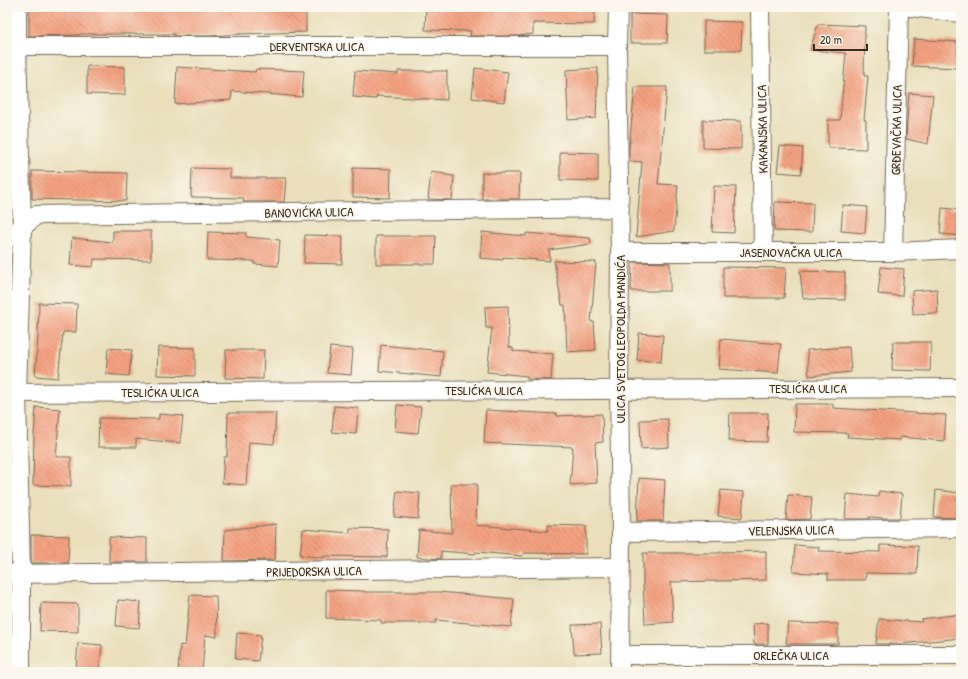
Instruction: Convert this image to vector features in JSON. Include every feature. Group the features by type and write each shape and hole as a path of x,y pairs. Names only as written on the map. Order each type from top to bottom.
{"street":[{"path":"17,7 22,228 12,393 14,574 21,672"},
{"name":"ULICA SVETOG LEOPOLDA MANDIĆA","path":"618,7 621,532 620,663"},
{"name":"KAKANJSKA ULICA","path":"760,7 763,252"},
{"name":"GRĐEVAČKA ULICA","path":"893,252 899,7"},
{"path":"910,7 961,13"},
{"name":"DERVENTSKA ULICA","path":"17,46 618,46"},
{"name":"BANOVIĆKA ULICA","path":"7,238 22,228 36,215 620,208"},
{"name":"JASENOVAČKA ULICA","path":"620,252 893,252 961,249"},
{"name":"TESLIĆKA ULICA","path":"12,393 961,388"},
{"name":"VELENJSKA ULICA","path":"621,532 961,528"},
{"name":"PRIJEDORSKA ULICA","path":"14,574 620,567"},
{"name":"ORLEČKA ULICA","path":"620,663 961,655"}],"building":[{"path":"29,7 306,7 306,32 211,36 174,36 174,34 80,34 29,36"},
{"path":"426,7 595,7 594,24 533,23 533,34 519,36 470,36 471,31 425,30"},
{"path":"630,14 668,15 667,43 630,43"},
{"path":"704,21 742,22 741,50 704,50"},
{"path":"818,24 865,26 864,76 868,76 864,120 866,120 866,149 828,148 828,120 840,120 846,53 810,50"},
{"path":"914,39 958,42 957,68 912,66"},
{"path":"87,66 125,67 125,95 87,94"},
{"path":"177,67 255,72 256,69 304,71 302,97 232,91 231,100 175,104"},
{"path":"475,68 508,72 504,102 472,98"},
{"path":"598,68 596,118 568,120 566,70"},
{"path":"355,71 398,74 398,71 447,71 447,100 377,96 376,99 353,97"},
{"path":"635,87 667,87 658,184 678,185 674,231 636,237 642,162 629,161"},
{"path":"909,93 933,95 928,144 906,139"},
{"path":"703,120 741,121 741,149 703,148"},
{"path":"780,146 803,148 801,174 777,172"},
{"path":"560,152 598,153 598,181 560,180"},
{"path":"192,168 230,169 230,178 286,178 284,202 243,202 244,198 191,197"},
{"path":"353,168 391,169 390,198 353,197"},
{"path":"32,171 127,173 126,201 32,199"},
{"path":"431,172 454,176 452,200 428,199"},
{"path":"482,173 520,173 519,199 482,199"},
{"path":"714,186 736,187 734,233 712,232"},
{"path":"775,202 813,203 812,232 774,231"},
{"path":"843,205 867,207 865,233 841,231"},
{"path":"942,208 961,210 961,236 940,234"},
{"path":"113,231 151,231 151,260 94,259 93,267 70,265 72,238 113,242"},
{"path":"208,232 246,233 246,237 280,240 278,266 254,264 254,261 207,260"},
{"path":"482,232 526,236 526,233 590,238 591,244 549,250 550,261 503,257 503,260 480,258"},
{"path":"305,235 343,236 342,264 304,263"},
{"path":"376,236 436,236 435,264 376,264"},
{"path":"554,261 596,262 591,322 594,322 596,350 567,352 565,305 562,305"},
{"path":"632,262 670,263 670,291 631,291"},
{"path":"723,267 786,268 784,298 723,298"},
{"path":"881,267 904,269 902,296 878,294"},
{"path":"800,271 845,272 845,300 803,298"},
{"path":"937,289 938,313 913,314 912,291"},
{"path":"39,303 77,304 76,332 63,332 58,378 35,376"},
{"path":"508,306 509,347 513,348 513,351 553,354 551,380 527,379 527,376 487,372 492,328 486,328 485,307"},
{"path":"639,333 663,335 661,362 637,360"},
{"path":"721,339 781,344 778,373 719,369"},
{"path":"893,342 931,342 930,371 892,370"},
{"path":"381,345 443,351 441,377 379,371"},
{"path":"158,347 195,348 195,376 157,375"},
{"path":"330,347 353,349 351,375 327,373"},
{"path":"849,347 851,372 809,376 807,350"},
{"path":"108,348 132,350 129,376 106,374"},
{"path":"226,350 264,350 263,379 225,378"},
{"path":"795,404 833,404 833,408 946,415 944,441 900,437 900,440 847,437 848,433 794,432"},
{"path":"397,405 421,407 418,433 395,431"},
{"path":"334,406 358,408 356,434 332,432"},
{"path":"36,407 60,409 56,457 71,457 71,486 33,485"},
{"path":"486,410 557,414 557,416 602,414 603,442 595,443 597,483 570,485 573,447 484,443"},
{"path":"228,413 276,413 274,444 249,442 246,485 222,483 224,457 227,457"},
{"path":"730,413 768,413 767,442 729,441"},
{"path":"159,414 183,416 180,443 136,439 136,447 98,447 99,418 159,419"},
{"path":"668,419 669,447 641,449 640,420"},
{"path":"639,478 665,480 663,521 637,521"},
{"path":"451,484 477,484 476,525 548,531 548,525 586,526 586,554 523,553 522,556 441,551 441,559 417,557 419,530 452,533"},
{"path":"721,490 744,492 742,518 718,516"},
{"path":"936,490 960,493 958,518 934,517"},
{"path":"397,491 420,493 418,519 394,517"},
{"path":"879,491 902,494 900,518 869,517 869,519 845,519 847,494 878,497"},
{"path":"788,495 812,497 810,519 786,520"},
{"path":"276,524 275,560 224,561 225,530"},
{"path":"350,528 388,529 387,557 324,556 324,558 300,555 303,529 350,533"},
{"path":"31,535 69,536 68,563 31,563"},
{"path":"109,537 147,538 147,562 109,562"},
{"path":"795,545 819,547 818,551 880,552 880,545 918,546 917,574 866,573 865,580 828,580 828,574 793,572"},
{"path":"766,551 766,580 671,582 673,622 645,624 643,553 720,553"},
{"path":"326,590 364,592 439,592 514,599 511,627 436,620 436,623 381,623 381,620 326,618"},
{"path":"190,595 216,596 217,637 205,635 202,672 178,672 180,645 185,646"},
{"path":"118,600 141,602 139,628 116,626"},
{"path":"41,603 78,604 78,632 40,631"},
{"path":"961,614 961,638 900,644 876,644 879,619 922,622 921,619"},
{"path":"768,623 768,644 754,644 753,624"},
{"path":"788,623 838,624 838,644 786,644"},
{"path":"600,624 602,653 574,654 572,625"},
{"path":"237,633 261,635 258,661 235,659"},
{"path":"78,643 102,645 99,671 76,669"}]}
